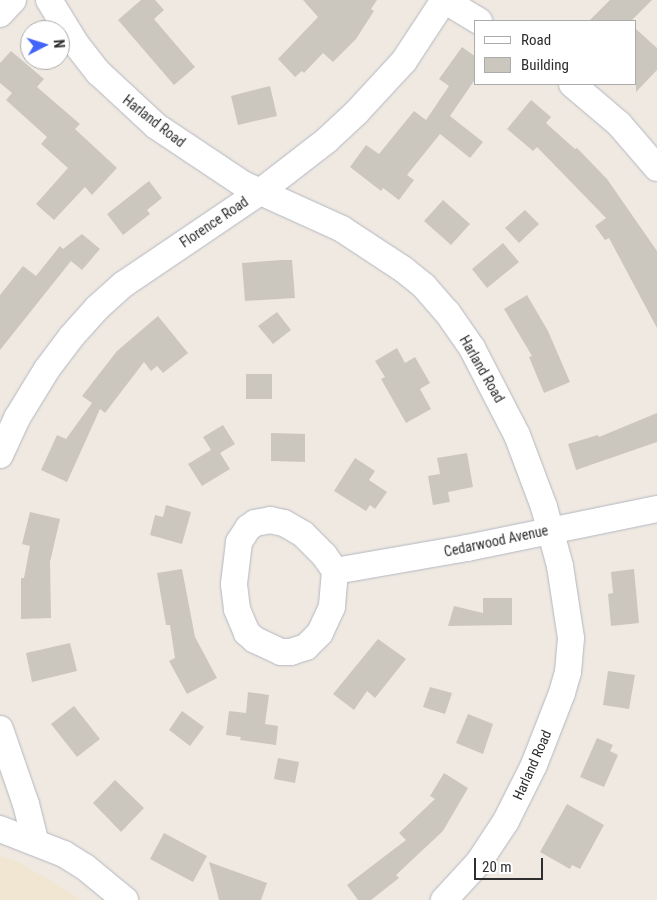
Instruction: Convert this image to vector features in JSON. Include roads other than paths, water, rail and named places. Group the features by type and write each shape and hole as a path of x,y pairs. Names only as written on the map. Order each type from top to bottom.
{"street":[{"path":"0,14 13,0"},
{"name":"Harland Road","path":"49,0 88,60 117,93 156,126 226,174 260,192 319,217 372,247 424,286 447,312 472,348 504,407 522,450 550,529 565,590 571,638 568,672 534,765 506,821 479,862 444,900"},
{"path":"444,0 478,20"},
{"name":"Florence Road","path":"0,455 17,418 47,369 70,337 97,308 137,274 260,192 327,140 383,86 421,38 444,0"},
{"path":"573,85 619,124 657,168"},
{"name":"Cedarwood Avenue","path":"335,572 467,548 550,529 657,509"},
{"path":"263,521 284,523 314,544 335,572 332,607 320,633 306,647 291,652 281,652 264,645 248,633 237,609 234,584 236,552 239,542 248,528 263,521"},
{"path":"0,729 26,804 36,841"},
{"path":"0,829 36,841 75,860 125,900"}]}
